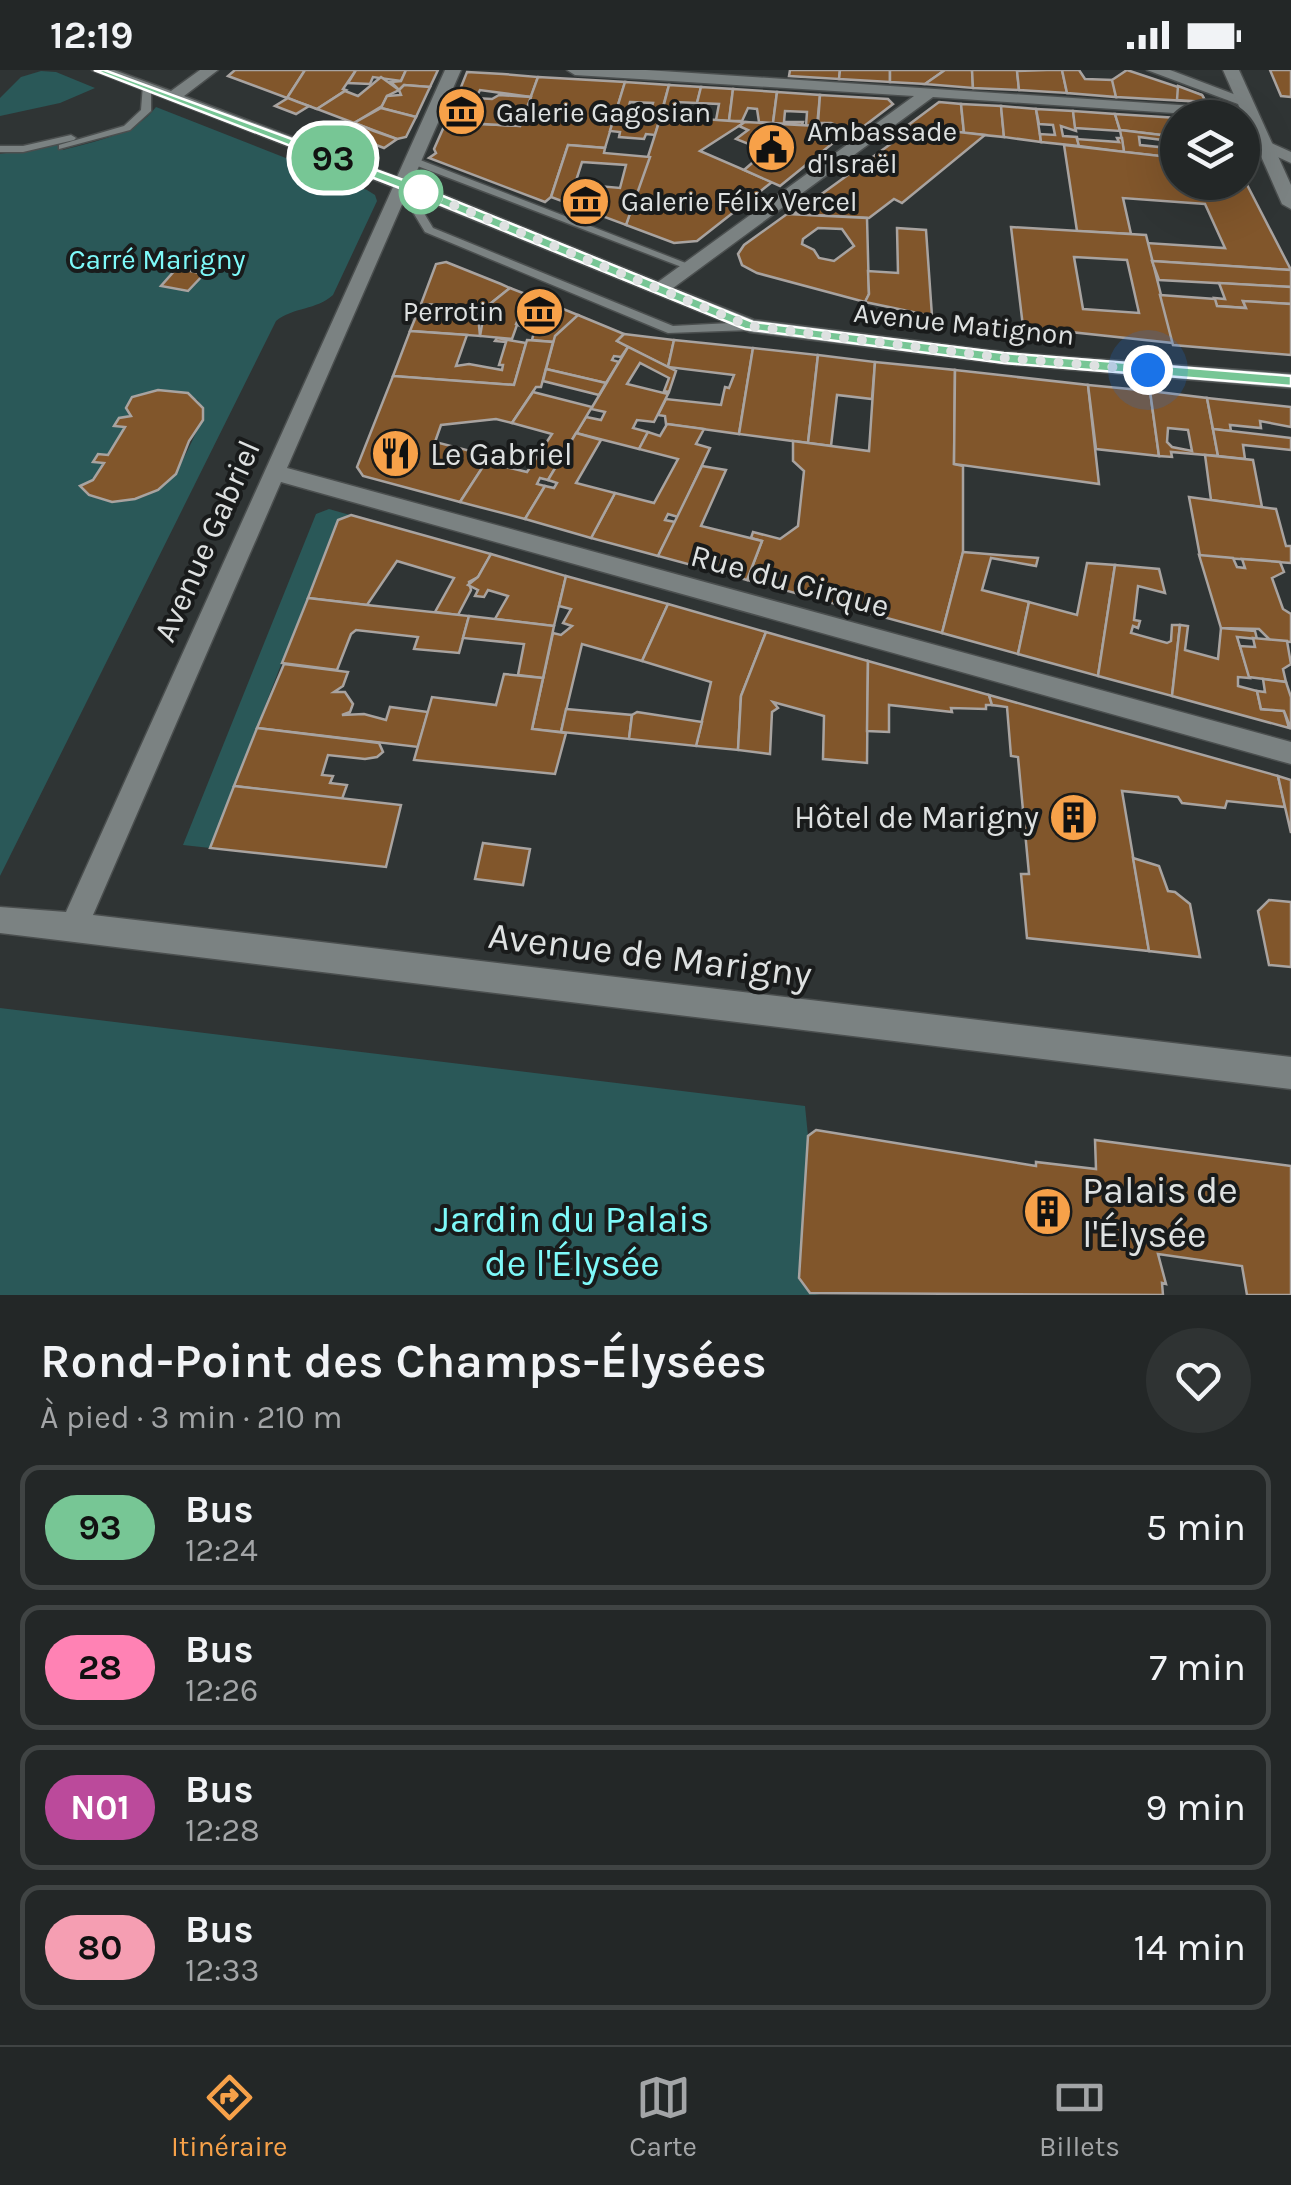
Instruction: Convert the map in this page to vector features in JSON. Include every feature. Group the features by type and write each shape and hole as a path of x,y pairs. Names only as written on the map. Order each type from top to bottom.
{"street":[{"name":"Avenue Matignon","path":"100,70 401,184 750,326 1004,358 1291,381"},
{"path":"173,96 210,70"},
{"name":"Avenue Gabriel","path":"74,926 452,70"},
{"path":"575,70 1160,103"},
{"path":"1155,70 1229,100"},
{"path":"1231,70 1243,100"},
{"path":"661,288 929,93"},
{"path":"1260,139 1291,204"},
{"path":"1262,144 1291,158"},
{"name":"Rue du Cirque","path":"272,472 1291,753"},
{"name":"Avenue de Marigny","path":"0,920 1291,1072"}],"lane":[{"path":"62,147 136,123 146,111 146,87"},
{"path":"0,149 23,149 89,133"},
{"path":"411,160 691,267"},
{"name":"Avenue Matignon","path":"401,184 430,230 672,330 750,326"}],"green space":[{"path":"41,71 56,72 95,88 60,103 0,116 0,98 21,77"},
{"name":"Carré Marigny","path":"156,107 367,190 377,201 333,295 276,321 0,876 0,154 60,144 63,150 114,135 148,116","holes":["169,390 198,400 204,415 179,467 163,486 139,498 113,502 101,500 80,486 93,480 104,463 94,461 98,454 108,455 125,427 115,426 119,418 130,419 126,408 132,397"]},
{"path":"329,509 350,515 337,520 210,848 183,845 316,514"},
{"name":"Jardin du Palais de l'Élysée","path":"0,1008 805,1106 808,1136 799,1278 810,1293 820,1295 0,1295"}],"building":[{"path":"235,70 305,70 287,98 228,76"},
{"path":"305,70 356,70 343,89 346,90 317,109 287,98"},
{"path":"356,70 406,70 401,81 373,77 370,84 348,83"},
{"path":"406,70 438,70 430,87 404,85 399,90 391,82 401,81"},
{"path":"790,70 840,70 839,79 789,76"},
{"path":"840,70 890,70 890,82 839,79"},
{"path":"890,70 945,70 925,84 890,82"},
{"path":"945,70 972,70 973,88 925,84"},
{"path":"972,70 1017,70 1019,90 973,88"},
{"path":"1062,70 1067,93 1019,90 1017,71"},
{"path":"1062,70 1079,70 1085,79 1113,80 1116,97 1067,93"},
{"path":"1127,70 1202,95 1205,100 1116,97 1112,80"},
{"path":"1270,70 1291,70 1291,97 1281,96"},
{"path":"467,72 538,77 531,97 480,90 476,98 457,97"},
{"path":"381,77 399,90 354,123 317,109 345,91 358,96"},
{"path":"538,77 625,82 605,148 568,145 551,197 545,202 429,158 436,153 434,149 446,122 520,126"},
{"path":"625,82 669,85 655,135 646,134 644,139 619,137 620,132 610,131","holes":["630,102 653,103 648,121 625,120"]},
{"path":"404,85 430,87 416,117 381,108 387,96 401,95 399,90"},
{"path":"669,85 701,87 697,103 676,102 672,117 661,116"},
{"path":"1178,86 1202,95 1205,100 1177,100"},
{"path":"701,87 733,89 729,121 716,120 719,104 697,103"},
{"path":"733,89 777,92 773,123 759,122 757,109 748,108 742,121 729,121"},
{"path":"777,92 820,95 817,126 806,126 807,112 785,111 784,122 803,122 802,125 773,123"},
{"path":"499,95 531,97 520,126 446,122 457,97 492,99"},
{"path":"820,95 888,99 893,104 855,133 831,123 818,123"},
{"path":"288,98 309,106 296,114 275,106"},
{"path":"939,102 961,104 964,133 907,126"},
{"path":"961,104 1001,106 1004,137 964,133"},
{"path":"1001,106 1036,109 1041,142 1004,137"},
{"path":"381,108 416,117 406,137 397,139 354,123"},
{"path":"1036,109 1073,111 1076,131 1061,126 1063,136 1077,137 1079,146 1041,142 1040,134 1055,135 1053,125 1039,124"},
{"path":"1073,111 1115,114 1120,131 1075,128"},
{"path":"1115,114 1160,117 1160,135 1120,130"},
{"path":"661,116 745,122 700,151 772,182 697,241 674,243 626,225"},
{"path":"745,122 817,126 825,123 812,133 833,143 780,186 744,170 766,151 736,139 748,130 739,126"},
{"path":"355,123 397,139 384,148 342,132"},
{"path":"914,127 985,135 902,203 894,199 869,218 794,214"},
{"path":"1120,130 1160,135 1160,140 1139,137 1140,145 1160,147 1160,156 1124,152"},
{"path":"1117,138 1122,138 1124,152 1079,146 1077,139 1119,142"},
{"path":"568,145 650,157 626,225 551,197","holes":["582,162 626,165 620,188 575,184"]},
{"path":"1064,145 1160,156 1160,200 1255,200 1291,270 1151,261 1147,243 1225,248 1205,204 1123,198 1131,234 1077,231"},
{"path":"787,214 867,218 869,294 865,302 757,273 742,265 738,254 744,245","holes":["818,228 842,229 854,246 834,261 819,258 802,244"]},
{"path":"1011,227 1146,235 1173,343 1042,329 1043,336 1024,335","holes":["1074,257 1127,260 1139,313 1083,309"]},
{"path":"897,228 926,230 932,316 865,302 869,294 868,271 898,273"},
{"path":"1152,261 1291,270 1291,287 1159,280"},
{"path":"446,262 510,288 485,308 421,304 436,264"},
{"path":"177,268 204,274 188,291 161,286"},
{"path":"1219,283 1291,287 1291,304 1243,301 1246,308 1217,306 1214,298 1225,299"},
{"path":"510,288 536,298 523,308 512,339 480,336 485,308"},
{"path":"1160,295 1215,299 1217,306 1246,308 1243,301 1291,304 1291,355 1173,345"},
{"path":"536,298 578,315 553,342 532,340 534,332 516,324 523,308"},
{"path":"421,304 467,307 464,314 478,315 480,336 410,331"},
{"path":"578,315 624,334 617,341 628,347 621,357 614,356 612,360 619,362 606,383 546,369 555,336"},
{"path":"410,331 467,335 456,366 469,364 502,370 503,365 499,365 506,342 495,341 497,338 526,343 514,385 393,376"},
{"path":"624,334 674,340 668,367 617,341"},
{"path":"527,340 553,342 541,387 536,387 512,423 496,419 441,425 435,442 490,456 460,502 363,476 357,467 393,376 514,385"},
{"path":"674,340 753,348 739,434 666,424 665,416 658,415 666,399 721,405 725,387 729,388 734,375 668,367"},
{"path":"628,347 676,371 669,392 664,391 669,378 640,363 627,384 668,394 654,422 637,420 633,428 648,432 639,449 576,433 586,417 601,420 605,412 591,409"},
{"path":"753,348 818,355 808,443 739,434"},
{"path":"818,355 875,362 872,399 837,395 831,446 808,443"},
{"path":"875,362 955,370 954,464 963,466 963,552 942,633 747,580 762,541 751,538 753,532 780,539 798,526 804,471 793,461 793,441 869,451"},
{"path":"546,369 606,383 599,395 543,381"},
{"path":"955,370 1088,385 1099,484 954,464"},
{"path":"1088,385 1150,391 1159,456 1096,449"},
{"path":"158,390 188,393 203,408 203,420 189,441 176,474 158,490 135,499 112,502 89,495 80,486 93,480 104,463 93,462 98,454 108,455 125,427 114,426 119,418 131,416 126,408 132,397"},
{"path":"1150,391 1207,398 1218,456 1171,452 1172,457 1159,456","holes":["1168,428 1188,430 1192,451 1172,447 1167,442"]},
{"path":"533,392 592,407 548,480 540,478 537,484 545,486 525,519 460,502 486,462 527,472 552,434 512,423"},
{"path":"1207,398 1291,407 1291,427 1260,421 1261,428 1230,425 1231,431 1213,429"},
{"path":"667,424 704,429 696,444 710,448 678,517 668,514 665,520 675,522 658,556 591,538 615,493 654,503 678,459 639,449 648,432 660,436"},
{"path":"1213,429 1291,438 1291,450 1243,445 1245,459 1218,456"},
{"path":"576,433 601,440 576,483 615,493 591,538 525,519 545,486 554,488 557,483 548,480"},
{"path":"1205,455 1253,460 1262,507 1211,500"},
{"path":"702,466 726,470 701,526 762,541 747,580 658,556"},
{"path":"1189,497 1276,509 1286,546 1291,546 1291,563 1200,556"},
{"path":"351,515 491,554 478,577 469,582 471,590 458,615 435,612 454,578 397,561 367,605 308,598 338,520"},
{"path":"963,552 1038,558 1036,566 991,558 982,590 1029,602 1018,654 942,633"},
{"path":"491,554 566,576 554,626 495,619 508,596 488,590 484,597 475,596 478,590 468,585 478,577"},
{"path":"1199,555 1233,558 1237,567 1245,568 1242,559 1280,562 1284,572 1272,578 1283,609 1291,614 1291,642 1270,640 1259,629 1221,628"},
{"path":"1087,563 1115,565 1098,676 1018,654 1029,602 1077,615"},
{"path":"1115,565 1159,569 1165,593 1138,586 1134,620 1140,621 1131,633 1167,643 1171,641 1172,625 1180,625 1172,696 1098,676"},
{"path":"566,576 668,604 642,661 582,644 561,732 532,729 553,633 561,635 572,626 563,623 571,609 559,606"},
{"path":"308,598 469,616 459,653 414,649 418,637 356,630 337,670 282,663"},
{"path":"668,604 766,632 741,696 738,750 696,746 711,682 642,661"},
{"path":"469,616 554,626 543,678 518,675 524,644 463,638"},
{"path":"1180,625 1188,626 1185,650 1218,659 1221,628 1255,631 1257,639 1237,637 1250,678 1238,677 1238,686 1257,691 1261,709 1284,711 1289,728 1172,696"},
{"path":"766,632 868,661 867,763 823,759 824,716 773,702 778,708 772,712 770,754 738,750 741,696"},
{"path":"1253,638 1287,641 1291,664 1283,669 1286,682 1249,677 1240,646 1255,647"},
{"path":"868,661 989,695 992,705 986,705 986,709 951,708 952,712 889,705 889,732 867,731"},
{"path":"284,664 348,672 343,686 334,692 345,692 353,704 350,712 342,715 364,714 386,720 390,707 428,712 418,747 257,728"},
{"path":"504,674 543,678 532,729 566,733 555,774 414,760 432,697 496,705"},
{"path":"1263,679 1286,682 1291,697 1291,729 1284,711 1261,709 1257,691 1265,692"},
{"name":"Hôtel de Marigny","path":"989,695 1278,776 1285,807 1227,801 1225,808 1182,803 1178,797 1122,791 1149,951 1027,938 1021,874 1029,874 1018,757 1011,756 1007,707 992,705"},
{"path":"566,709 632,715 629,739 561,732"},
{"path":"637,712 702,722 696,746 629,739 632,715"},
{"path":"257,728 379,743 383,752 365,759 328,755 322,775 333,776 330,783 347,785 342,799 234,786"},
{"path":"1278,776 1291,780 1291,833 1285,807"},
{"path":"234,786 401,805 386,867 210,848"},
{"path":"483,843 530,849 523,885 475,879"},
{"path":"1133,858 1159,866 1168,891 1190,904 1200,957 1149,951"},
{"path":"1269,900 1291,902 1291,967 1269,965 1258,911"},
{"name":"Palais de l'Élysée","path":"816,1130 1036,1166 1036,1162 1096,1169 1095,1140 1291,1166 1291,1295 1247,1295 1242,1266 1158,1254 1166,1284 1162,1283 1163,1295 810,1293 799,1278 808,1136"}],"bus line":[{"name":"93","path":"100,70 401,184 750,326 1004,358 1291,381"}],"place":[{"name":"Galerie Gagosian","path":"461,112"},
{"name":"Ambassade d'Israël","path":"772,147"},
{"name":"Galerie Félix Vercel","path":"586,201"},
{"name":"Perrotin","path":"539,311"},
{"name":"Le Gabriel","path":"395,454"},
{"name":"Hôtel de Marigny","path":"1074,817"},
{"name":"Palais de l'Élysée","path":"1047,1212"}],"route":[{"path":"421,192 750,326 1004,358 1148,370"}]}
